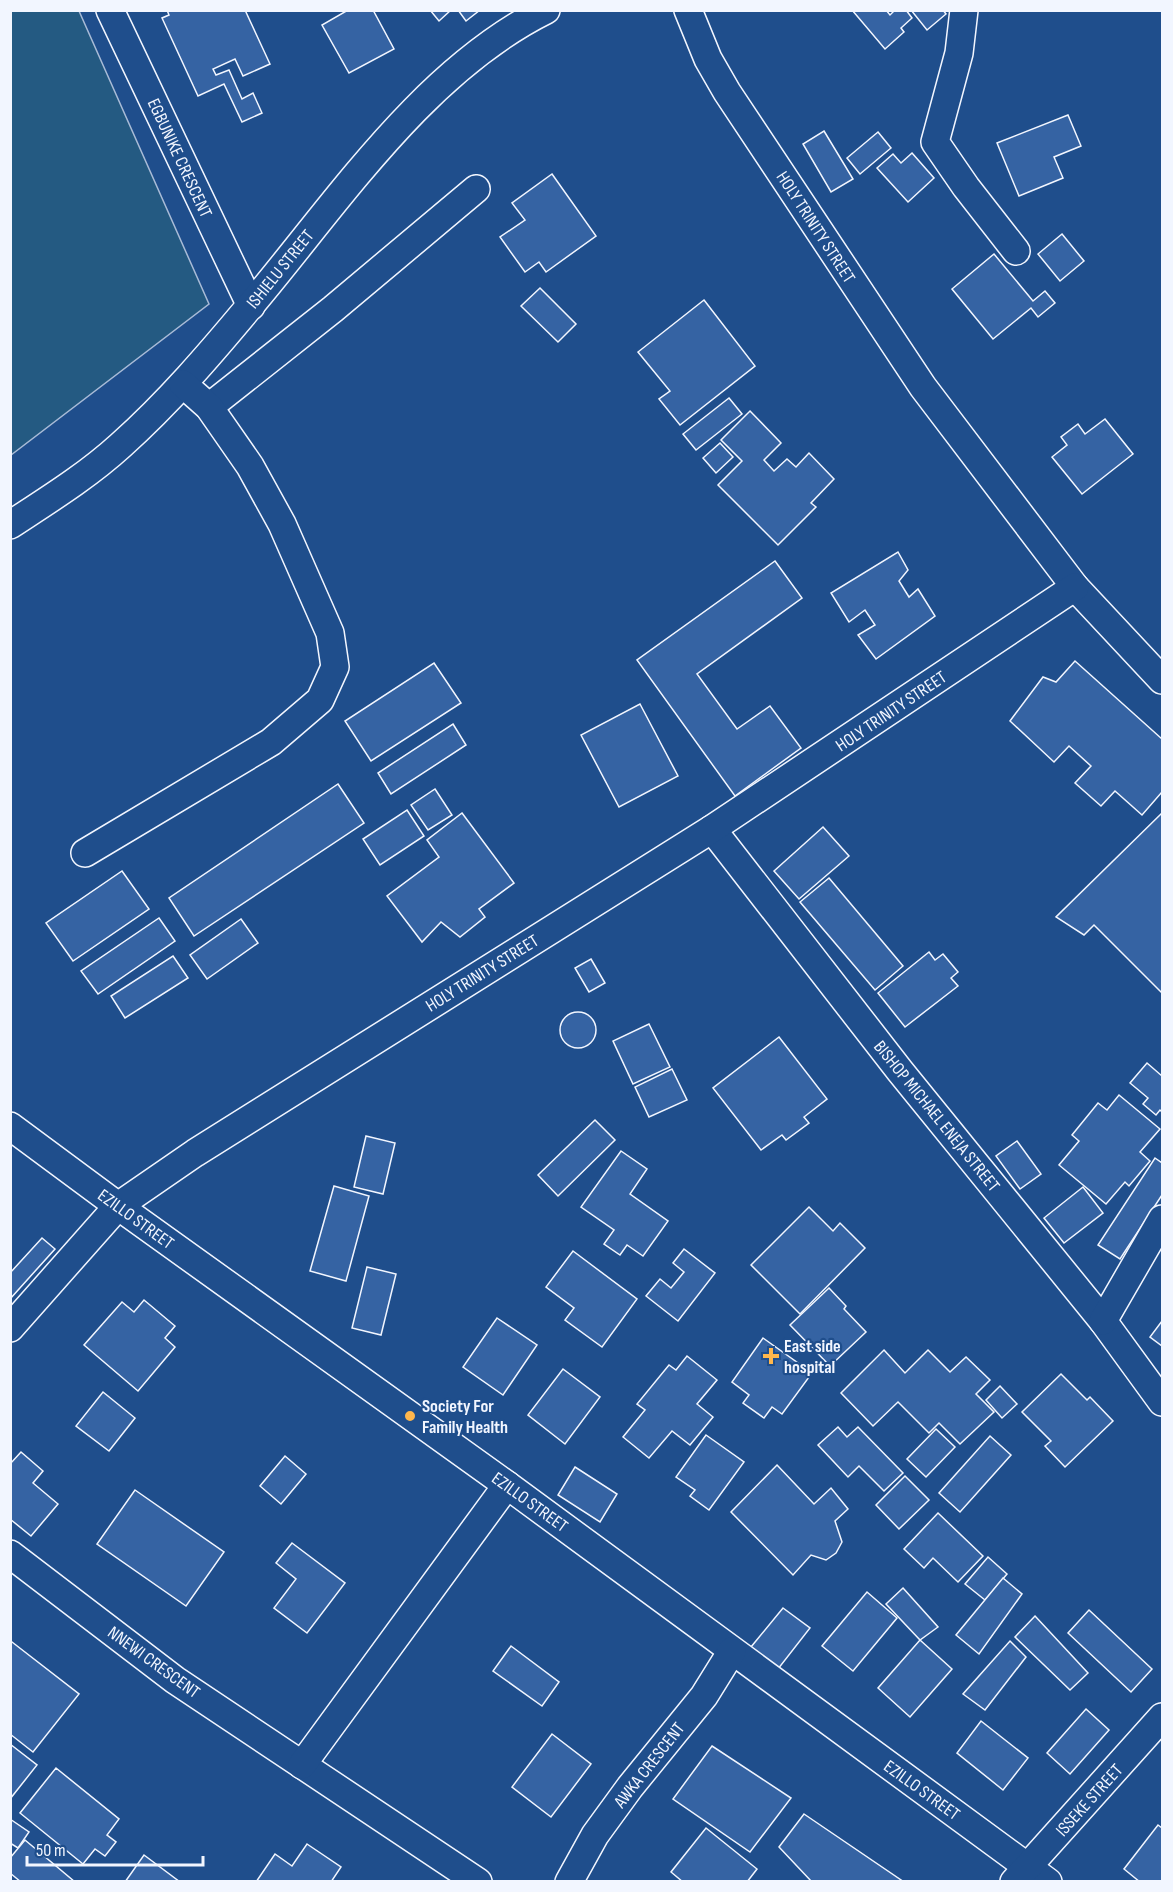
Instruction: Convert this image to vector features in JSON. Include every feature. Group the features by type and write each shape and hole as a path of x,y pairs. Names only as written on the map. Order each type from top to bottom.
{"street":[{"name":"EGBUNIKE CRESCENT","path":"110,10 251,306"},
{"name":"ISHIELU STREET","path":"10,525 80,478 120,446 183,384 251,306 362,168 425,101 497,38 546,10"},
{"name":"HOLY TRINITY STREET","path":"10,1328 118,1206 195,1153 712,829 1075,587 923,387 844,270 708,59 688,10"},
{"path":"964,10 959,53 935,142 966,187 1016,251"},
{"path":"209,407 333,309 476,189"},
{"path":"85,853 271,742 320,700 335,667 330,633 282,524 250,466 209,407 183,384"},
{"path":"1075,587 1162,680"},
{"name":"BISHOP MICHAEL ENEJA STREET","path":"712,829 900,1071 1104,1321 1162,1402"},
{"name":"EZILLO STREET","path":"10,1126 507,1485 732,1651 1020,1874 1048,1881"},
{"path":"1104,1321 1162,1219"},
{"path":"302,1765 507,1485"},
{"name":"NNEWI CRESCENT","path":"10,1554 175,1680 478,1881"},
{"name":"AWKA CRESCENT","path":"569,1881 595,1835 630,1787 704,1695 732,1651"},
{"name":"ISSEKE STREET","path":"1020,1874 1079,1812 1162,1717"}],"shaded area":[{"path":"11,10 79,11 209,304 11,455"}],"building":[{"path":"167,10 245,10 270,64 243,76 235,59 213,69 216,75 229,70 242,99 253,93 262,113 242,122 224,84 198,96 162,18 169,15"},
{"path":"348,10 373,10 394,49 349,73 322,25"},
{"path":"430,10 451,10 439,21"},
{"path":"458,10 480,10 466,21"},
{"path":"852,10 886,10 890,15 895,10 906,10 912,18 901,28 904,32 885,49"},
{"path":"911,10 943,10 946,14 927,30"},
{"path":"1068,115 1081,146 1054,157 1063,178 1019,196 997,143"},
{"path":"824,131 853,179 831,192 803,144"},
{"path":"878,132 891,148 860,174 847,158"},
{"path":"912,153 934,178 908,202 877,168 893,154 901,163"},
{"path":"552,174 596,236 546,272 539,262 525,272 500,237 525,220 512,203"},
{"path":"1062,234 1084,261 1060,281 1038,254"},
{"path":"994,254 1033,301 1045,291 1055,303 1038,317 1031,308 993,339 952,289"},
{"path":"540,288 576,324 558,342 521,306"},
{"path":"704,300 755,366 680,425 659,399 670,391 638,352"},
{"path":"729,398 742,414 696,450 683,434"},
{"path":"750,411 781,443 764,460 774,471 787,459 796,467 809,453 834,479 811,503 816,507 778,545 718,485 742,461 721,440"},
{"path":"1105,419 1133,454 1082,494 1052,457 1067,445 1061,437 1078,424 1085,434"},
{"path":"720,443 733,457 716,473 703,458"},
{"path":"898,552 908,570 899,581 909,597 918,589 935,616 876,659 858,635 875,625 865,610 849,622 831,593"},
{"path":"775,561 802,598 697,674 737,729 770,706 801,748 735,796 637,660"},
{"path":"1075,661 1162,739 1162,792 1142,815 1115,791 1101,806 1075,783 1091,766 1069,746 1054,762 1010,721 1043,677 1056,682"},
{"path":"434,663 461,703 371,761 345,721"},
{"path":"640,704 678,776 619,807 581,735"},
{"path":"453,724 466,745 391,794 378,773"},
{"path":"338,784 364,823 194,936 169,898"},
{"path":"435,789 452,815 428,830 411,805"},
{"path":"407,810 424,836 380,865 363,839"},
{"path":"462,813 514,883 479,909 485,917 460,937 441,922 422,942 387,896 439,857 427,840"},
{"path":"1162,813 1162,993 1094,925 1084,935 1056,917"},
{"path":"823,827 849,856 799,899 774,871"},
{"path":"122,871 149,909 73,961 46,923"},
{"path":"829,878 903,966 875,990 800,902"},
{"path":"159,918 175,941 98,994 81,971"},
{"path":"241,919 258,943 207,979 190,955"},
{"path":"929,952 935,960 943,954 958,972 951,978 958,986 905,1027 878,993"},
{"path":"173,956 188,978 125,1018 111,996"},
{"path":"591,959 605,983 589,992 575,968"},
{"path":"578,1012 591,1017 596,1030 591,1043 578,1048 565,1043 560,1030 565,1017"},
{"path":"649,1024 670,1067 633,1084 613,1041"},
{"path":"779,1037 827,1099 804,1117 809,1123 786,1140 782,1135 761,1150 713,1088"},
{"path":"1147,1063 1162,1076 1162,1112 1160,1110 1156,1115 1143,1104 1148,1098 1130,1083"},
{"path":"672,1069 687,1100 649,1117 635,1087"},
{"path":"1119,1095 1160,1129 1140,1152 1150,1161 1129,1186 1125,1182 1106,1204 1059,1165 1079,1141 1072,1135 1098,1103 1107,1110"},
{"path":"595,1120 615,1140 558,1196 538,1175"},
{"path":"366,1136 395,1143 383,1194 354,1187"},
{"path":"1017,1141 1041,1174 1020,1189 996,1156"},
{"path":"621,1151 647,1169 630,1194 668,1221 643,1256 627,1245 620,1255 604,1244 614,1230 581,1207"},
{"path":"1155,1158 1162,1163 1162,1195 1120,1259 1098,1245"},
{"path":"334,1186 369,1196 346,1281 310,1271"},
{"path":"1083,1187 1103,1213 1064,1243 1044,1218"},
{"path":"809,1207 833,1231 840,1223 865,1248 800,1314 751,1265"},
{"path":"42,1238 55,1249 10,1299 10,1273"},
{"path":"684,1249 715,1273 678,1321 646,1296 660,1279 671,1288 684,1272 673,1263"},
{"path":"573,1251 637,1299 602,1347 565,1320 574,1308 546,1287"},
{"path":"367,1267 396,1274 381,1335 352,1328"},
{"path":"829,1288 846,1306 844,1309 866,1332 830,1366 790,1325"},
{"path":"144,1300 175,1326 165,1338 175,1347 138,1391 84,1345 122,1302 134,1312"},
{"path":"497,1318 537,1345 503,1395 463,1367"},
{"path":"1162,1321 1162,1346 1150,1337"},
{"path":"763,1338 812,1373 782,1414 772,1407 764,1418 743,1403 749,1395 732,1382"},
{"path":"884,1350 905,1373 928,1350 950,1372 966,1357 990,1380 976,1394 994,1412 960,1444 939,1423 929,1433 898,1402 873,1426 841,1393"},
{"path":"687,1356 717,1380 697,1404 713,1417 690,1445 672,1431 649,1458 623,1437 645,1410 637,1404 669,1365 676,1370"},
{"path":"563,1369 600,1397 565,1444 528,1415"},
{"path":"1061,1374 1087,1400 1090,1397 1113,1421 1065,1467 1045,1446 1051,1441 1022,1412"},
{"path":"1000,1386 1017,1404 1002,1418 986,1400"},
{"path":"103,1392 135,1418 109,1451 76,1426"},
{"path":"838,1427 847,1437 858,1427 903,1473 884,1491 859,1466 848,1477 818,1445"},
{"path":"936,1429 955,1447 926,1477 907,1459"},
{"path":"706,1435 744,1462 709,1510 690,1496 695,1490 676,1477"},
{"path":"990,1436 1011,1455 960,1512 939,1493"},
{"path":"21,1452 43,1471 33,1483 58,1504 31,1536 10,1519 10,1464"},
{"path":"285,1456 306,1474 281,1504 260,1486"},
{"path":"777,1465 814,1504 831,1488 848,1509 835,1521 842,1542 836,1553 826,1560 811,1555 793,1575 731,1512"},
{"path":"575,1467 617,1494 600,1522 558,1495"},
{"path":"905,1476 929,1500 899,1529 876,1505"},
{"path":"135,1490 224,1552 186,1606 97,1544"},
{"path":"938,1513 983,1556 958,1582 933,1558 924,1568 904,1549"},
{"path":"292,1543 345,1583 307,1633 274,1608 296,1579 276,1563"},
{"path":"988,1557 1007,1574 985,1600 965,1584"},
{"path":"1003,1578 1022,1594 979,1654 956,1635"},
{"path":"903,1588 938,1627 920,1640 886,1604"},
{"path":"867,1592 897,1618 853,1671 822,1646"},
{"path":"783,1608 810,1628 778,1669 751,1647"},
{"path":"1089,1610 1152,1669 1131,1692 1068,1633"},
{"path":"1035,1616 1088,1673 1070,1690 1015,1637"},
{"path":"920,1640 952,1669 910,1717 878,1688"},
{"path":"1010,1641 1026,1657 985,1710 963,1694"},
{"path":"12,1642 79,1694 33,1752 10,1734 10,1644"},
{"path":"511,1646 559,1682 542,1706 493,1671"},
{"path":"1086,1709 1109,1730 1070,1774 1047,1753"},
{"path":"981,1721 1028,1758 1003,1790 957,1753"},
{"path":"552,1734 591,1764 551,1817 512,1787"},
{"path":"10,1744 37,1765 10,1799"},
{"path":"712,1746 791,1798 750,1852 673,1799"},
{"path":"56,1768 119,1819 107,1835 116,1842 105,1856 95,1849 83,1864 20,1813"},
{"path":"804,1814 904,1882 812,1882 779,1847"},
{"path":"10,1819 29,1832 18,1848 10,1843"},
{"path":"1158,1825 1162,1828 1162,1882 1140,1882 1124,1869"},
{"path":"706,1828 757,1869 747,1882 683,1882 671,1872"},
{"path":"25,1840 75,1882 21,1882 10,1873 10,1858"},
{"path":"307,1844 341,1867 331,1882 256,1882 275,1854 292,1866"},
{"path":"144,1855 180,1882 125,1882"}],"place":[{"name":"East side hospital","path":"771,1356"},
{"name":"Society For Family Health","path":"410,1416"}]}
